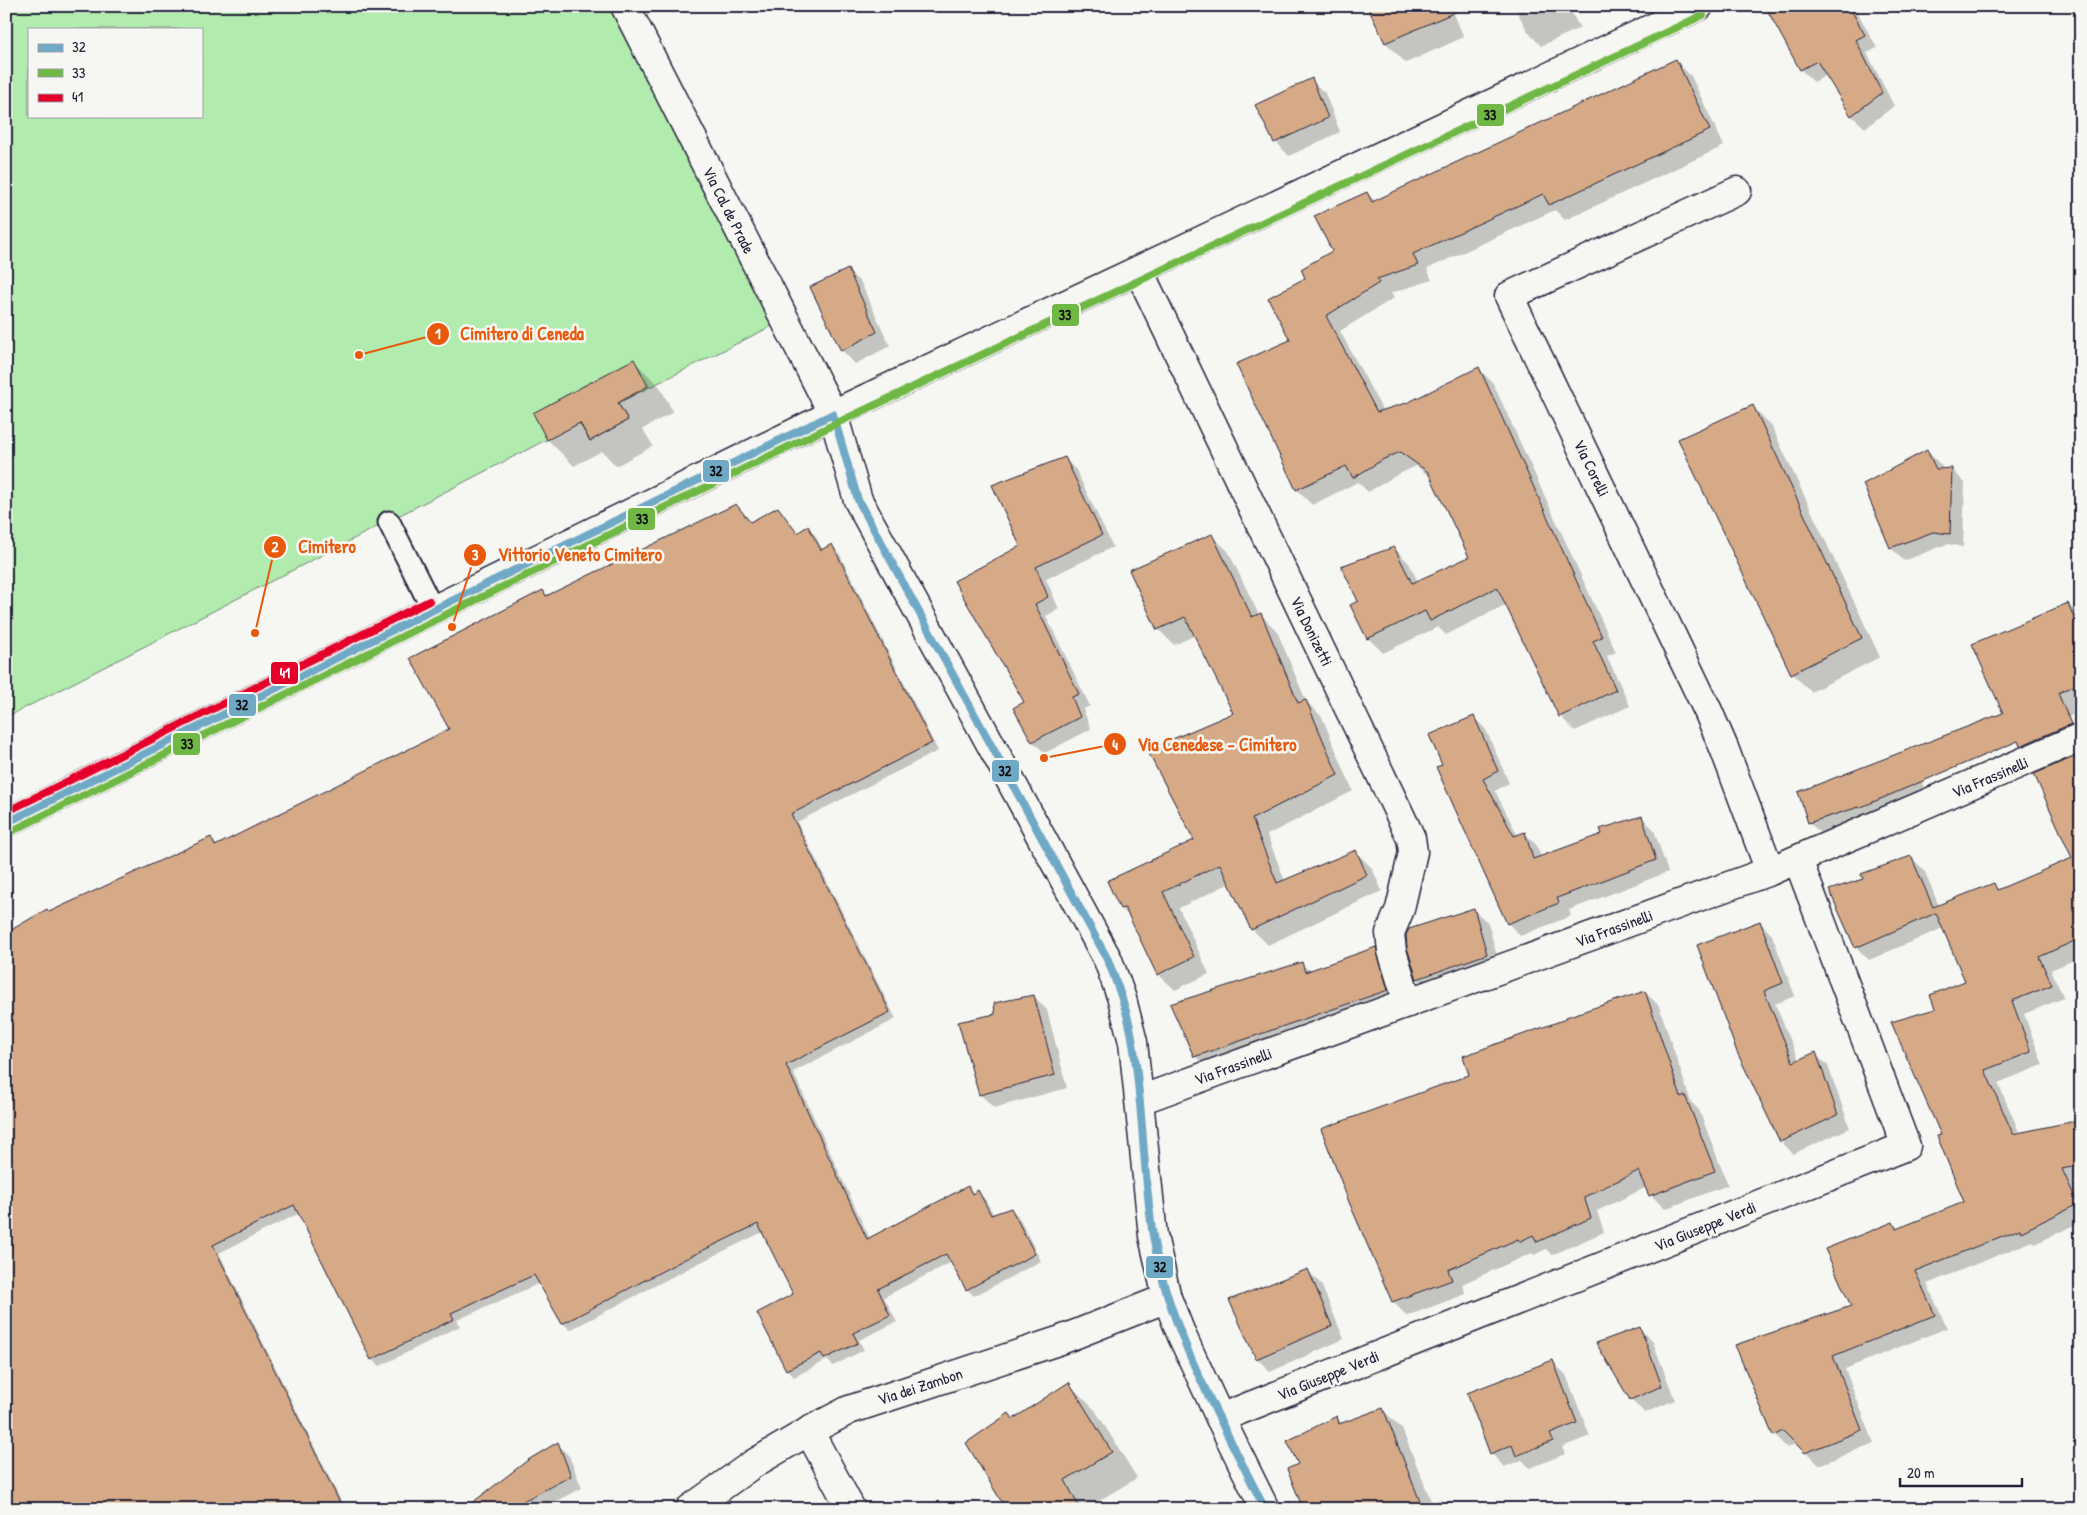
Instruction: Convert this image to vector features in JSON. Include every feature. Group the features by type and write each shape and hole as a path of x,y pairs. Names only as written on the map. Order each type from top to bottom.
{"street":[{"name":"Via Cal de Prade","path":"625,6 833,414 858,500 1108,960 1133,1042 1153,1236 1167,1298 1182,1336 1220,1418 1265,1509"},
{"path":"6,823 433,610 833,414 1699,6"},
{"name":"Via Corelli","path":"1737,191 1509,296 1708,711 1724,748 1770,871"},
{"name":"Via Donizetti","path":"1139,271 1411,838 1413,852 1400,909 1390,933 1392,951 1408,1003"},
{"name":"Via Frassinelli","path":"1140,1100 1770,871 2081,737"},
{"name":"Via Giuseppe Verdi","path":"1220,1418 1906,1146 1798,860"},
{"name":"Via dei Zambon","path":"690,1509 753,1464 809,1431 856,1407 1062,1340 1167,1298"},
{"path":"809,1431 851,1509"}],"lane":[{"path":"389,522 433,610"}],"green space":[{"path":"6,6 609,6 774,325 618,403 628,420 590,441 579,423 9,716 6,710"}],"building":[{"path":"1367,6 1469,6 1385,43"},
{"path":"1765,6 1849,6 1865,35 1856,40 1882,93 1851,116 1817,61 1800,70"},
{"path":"1676,59 1710,130 1549,205 1543,194 1413,254 1418,265 1377,279 1379,283 1326,316 1377,412 1409,402 1479,367 1602,637 1593,641 1616,690 1559,717 1497,587 1430,621 1425,611 1367,639 1350,605 1358,601 1341,566 1394,547 1412,583 1469,557 1428,472 1400,452 1382,460 1353,478 1346,466 1296,490 1236,364 1290,340 1268,298 1305,278 1301,269 1332,251 1314,216 1367,192 1372,202"},
{"path":"1312,78 1328,118 1274,143 1255,105"},
{"path":"848,269 877,332 841,351 810,287"},
{"path":"634,359 648,386 618,403 628,420 590,441 580,423 547,440 533,413"},
{"path":"1753,405 1862,638 1791,674 1678,439"},
{"path":"1927,450 1936,469 1952,468 1950,534 1933,532 1890,548 1863,484"},
{"path":"1065,457 1102,535 1036,567 1048,597 1035,604 1079,694 1072,697 1080,717 1032,742 1013,708 1024,702 954,581 1020,546 992,485"},
{"path":"736,504 750,522 778,507 797,533 808,526 821,550 832,544 932,743 791,814 890,1012 786,1065 867,1239 968,1186 972,1194 978,1190 991,1215 1011,1208 1035,1254 966,1290 946,1254 878,1289 890,1315 853,1333 858,1343 824,1359 821,1353 786,1370 757,1313 793,1294 758,1224 683,1260 562,1324 534,1275 451,1313 454,1319 371,1360 294,1205 213,1245 343,1509 6,1509 6,933 47,909 49,912 211,837 215,846 449,729 410,658 543,590 546,596"},
{"path":"1212,534 1252,617 1261,613 1298,703 1306,700 1338,775 1252,819 1277,883 1356,850 1367,875 1251,930 1220,864 1163,892 1194,957 1157,975 1125,908 1120,909 1107,881 1194,840 1147,750 1233,713 1185,617 1157,630 1129,570"},
{"path":"2068,603 2081,635 2081,683 2058,693 2071,724 2020,746 2018,741 1859,808 1808,823 1798,792 2003,713 1972,644"},
{"path":"1474,716 1498,771 1483,779 1514,836 1525,832 1533,859 1602,834 1600,829 1642,816 1656,860 1557,898 1559,903 1507,924 1436,767 1442,765 1429,735"},
{"path":"2081,754 2081,938 2039,957 2052,985 2012,1001 2031,1052 1985,1070 2013,1134 2075,1121 2081,1144 2081,1165 2062,1169 2078,1204 2021,1232 2020,1229 1915,1271 1935,1315 1833,1356 1862,1430 1805,1453 1783,1431 1773,1436 1735,1345 1851,1306 1825,1249 1893,1222 1896,1229 1964,1202 1937,1136 1941,1135 1891,1022 1935,1009 1930,995 1965,981 1936,913 1855,948 1829,890 1863,879 1861,874 1911,856 1933,907 1994,883 1997,890 2072,858 2034,774"},
{"path":"1474,908 1487,954 1417,979 1407,948 1406,935 1409,929"},
{"path":"1760,921 1783,983 1764,991 1793,1062 1816,1052 1838,1115 1780,1142 1737,1052 1697,945"},
{"path":"1376,947 1388,990 1194,1057 1170,1004 1302,962 1305,972"},
{"path":"1645,991 1681,1097 1685,1095 1715,1171 1649,1196 1638,1171 1584,1197 1591,1218 1537,1242 1533,1235 1519,1242 1518,1239 1448,1270 1452,1280 1392,1302 1349,1202 1321,1129 1469,1075 1463,1056 1566,1019 1566,1017"},
{"path":"1034,995 1055,1075 979,1095 958,1022 995,1014 994,1003"},
{"path":"1308,1269 1332,1326 1256,1359 1229,1300"},
{"path":"1640,1327 1662,1386 1630,1400 1596,1343"},
{"path":"1553,1360 1577,1423 1550,1434 1553,1441 1516,1456 1512,1445 1490,1454 1467,1393"},
{"path":"1069,1382 1112,1452 1065,1480 1080,1509 1006,1509 966,1443 1009,1413 1013,1419"},
{"path":"1383,1408 1423,1509 1303,1509 1287,1469 1298,1464 1287,1441 1337,1416 1339,1424"},
{"path":"558,1442 571,1476 508,1509 464,1509 528,1460"}],"transit line":[{"name":"33","path":"10,832 437,619 837,423 1703,15"},
{"name":"32","path":"6,823 433,610 833,414 858,500 1108,960 1126,1012 1133,1043 1150,1212 1160,1271 1171,1306 1199,1376 1265,1509"},
{"name":"41","path":"6,812 429,601"}],"place":[{"name":"Cimitero di Ceneda","path":"359,355"},
{"name":"Vittorio Veneto Cimitero","path":"452,627"},
{"name":"Cimitero","path":"255,633"},
{"name":"Via Cenedese - Cimitero","path":"1044,758"}]}
